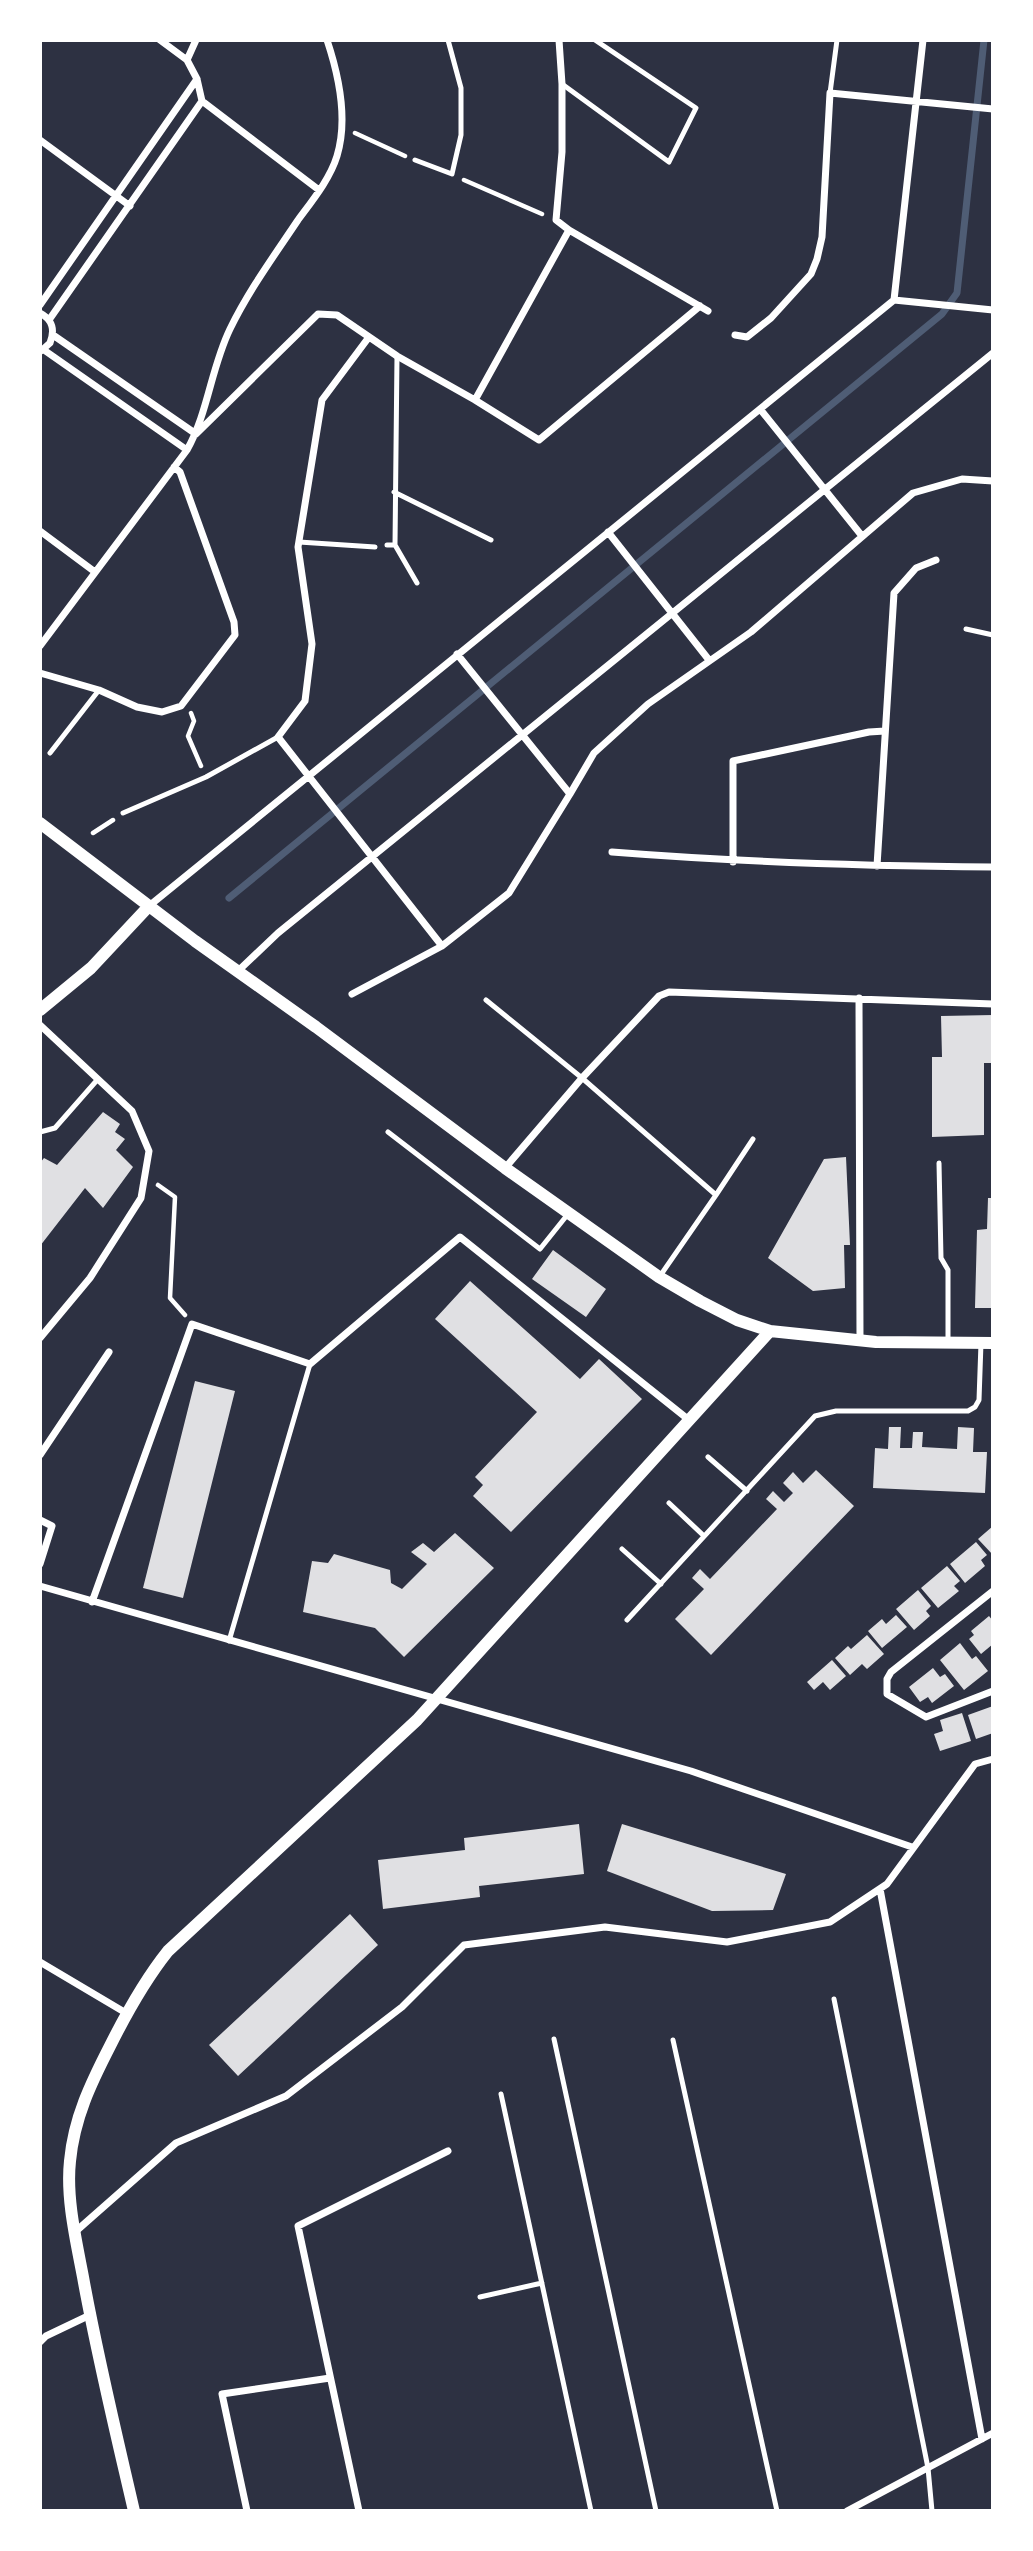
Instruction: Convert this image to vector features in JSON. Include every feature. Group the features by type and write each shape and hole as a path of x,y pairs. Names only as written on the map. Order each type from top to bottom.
{"street":[{"path":"160,40 187,60 197,79 202,101 319,190"},
{"path":"187,60 196,40"},
{"path":"40,646 187,450 196,434 223,343 248,293 319,190 337,158 342,128 341,104 327,40"},
{"path":"559,40 562,152 556,220 708,311"},
{"path":"40,1010 91,968 149,906 894,300 923,40"},
{"path":"40,305 197,79"},
{"path":"735,335 747,337 771,318 811,274 822,237 830,93 993,109"},
{"path":"49,320 202,101"},
{"path":"40,140 130,206"},
{"path":"475,400 569,230"},
{"path":"894,300 993,310"},
{"path":"196,434 318,314 337,315 397,356 539,440 700,306"},
{"path":"40,313 53,327 50,343 42,351 187,450"},
{"path":"53,335 196,434"},
{"path":"369,337 322,400 299,542 312,644 305,701 278,737 442,946"},
{"path":"238,971 278,933 372,856 993,353"},
{"path":"760,409 862,536"},
{"path":"40,673 99,690 137,707 162,712 181,706 235,635 234,622 180,472 174,467"},
{"path":"352,994 442,946 509,893 594,753 648,704 751,632 913,493 962,479 993,481"},
{"path":"40,531 95,572"},
{"path":"608,532 709,660"},
{"path":"877,866 894,593 916,568 936,560"},
{"path":"457,654 570,794"},
{"path":"733,862 733,761 869,732 885,731"},
{"path":"40,823 568,1214 659,1277 737,1320 770,1331 860,1340 987,1343"},
{"path":"612,852 733,862 993,867"},
{"path":"506,1168 582,1078 659,996 669,992 993,1004"},
{"path":"859,998 860,1340"},
{"path":"40,1025 132,1111 149,1151 141,1198 90,1278 40,1338"},
{"path":"92,1602 192,1324 310,1364 460,1237 689,1420"},
{"path":"134,2511 90,2315 75,2232 70,2163 74,2131 92,2079 126,2013 146,1979 168,1951 436,1700 770,1331"},
{"path":"40,1455 109,1352"},
{"path":"40,1521 52,1526 40,1564"},
{"path":"40,1586 691,1771 912,1847"},
{"path":"993,1591 891,1672 885,1687 887,1693 926,1717 993,1691"},
{"path":"75,2232 176,2143 286,2096 402,2007 464,1945 605,1927 727,1942 830,1922 887,1884 975,1764 993,1759"},
{"path":"880,1889 982,2439"},
{"path":"40,1962 126,2013"},
{"path":"359,2511 298,2226 448,2151"},
{"path":"40,2342 46,2336 90,2315"},
{"path":"247,2511 222,2394 330,2378"},
{"path":"847,2511 993,2433"}],"lane":[{"path":"415,160 452,174 461,135 461,88 448,40"},
{"path":"562,84 669,162 696,108 595,40"},
{"path":"830,93 837,40"},
{"path":"397,356 395,545 417,583"},
{"path":"394,492 491,540"},
{"path":"299,542 375,547"},
{"path":"387,545 395,545"},
{"path":"966,629 993,635"},
{"path":"50,753 99,690"},
{"path":"123,813 206,777 278,737"},
{"path":"486,1000 582,1078 716,1195"},
{"path":"40,1132 55,1128 98,1079"},
{"path":"388,1132 540,1250 568,1214"},
{"path":"659,1277 753,1139"},
{"path":"939,1163 941,1258 948,1270 948,1343"},
{"path":"628,1620 815,1416 836,1411 968,1411 979,1400 987,1343"},
{"path":"229,1641 310,1364"},
{"path":"708,1457 747,1490"},
{"path":"669,1503 705,1536"},
{"path":"622,1549 661,1584"},
{"path":"834,1999 928,2468 932,2511"},
{"path":"554,2039 656,2511"},
{"path":"673,2040 777,2511"},
{"path":"501,2094 591,2511"},
{"path":"480,2297 542,2283"}],"path":[{"path":"342,128 415,160"},
{"path":"452,174 556,220"},
{"path":"187,699 194,721 188,736 206,777"},
{"path":"93,833 123,813"},
{"path":"170,1298 175,1197"}],"building":[{"path":"993,1015 993,1063 984,1063 984,1135 932,1137 932,1057 942,1057 941,1016"},
{"path":"103,1112 120,1124 115,1132 125,1139 116,1150 133,1167 103,1208 85,1188 40,1246 40,1163 44,1158 57,1165"},
{"path":"846,1157 850,1245 844,1245 845,1288 813,1291 768,1258 824,1159"},
{"path":"988,1198 993,1198 993,1308 975,1308 977,1230 987,1229"},
{"path":"553,1250 606,1289 586,1317 532,1279"},
{"path":"470,1281 580,1379 599,1359 642,1399 511,1532 473,1496 483,1485 475,1477 537,1412 435,1319"},
{"path":"195,1381 235,1391 183,1598 143,1588"},
{"path":"889,1427 901,1427 900,1448 912,1448 913,1432 923,1432 922,1447 957,1449 958,1427 974,1428 973,1452 987,1452 985,1493 873,1488 875,1448 888,1449"},
{"path":"816,1470 854,1506 711,1655 675,1619 704,1589 692,1578 700,1569 710,1579 777,1509 766,1499 773,1491 784,1502 793,1493 783,1483 793,1472 803,1483"},
{"path":"993,1526 993,1555 978,1539"},
{"path":"455,1533 494,1568 404,1657 375,1628 303,1612 312,1561 328,1563 334,1554 390,1570 391,1583 402,1589 427,1564 411,1552 423,1543 434,1552"},
{"path":"976,1542 987,1555 981,1560 985,1566 965,1583 950,1564"},
{"path":"947,1566 960,1581 954,1586 959,1591 938,1608 921,1588"},
{"path":"918,1590 931,1606 926,1611 930,1616 914,1630 896,1609"},
{"path":"896,1615 907,1627 882,1648 868,1631 882,1619 886,1624"},
{"path":"989,1616 993,1621 993,1644 981,1654 969,1639 974,1635 971,1631"},
{"path":"867,1635 884,1654 867,1669 862,1664 850,1675 835,1658 848,1646 851,1649"},
{"path":"960,1643 972,1659 976,1656 988,1671 964,1690 940,1660"},
{"path":"832,1660 846,1676 830,1690 823,1682 814,1690 807,1682"},
{"path":"933,1668 940,1677 945,1674 954,1686 932,1703 928,1697 920,1702 909,1687"},
{"path":"993,1706 993,1733 976,1739 968,1715"},
{"path":"962,1713 971,1741 940,1751 934,1734 943,1731 940,1720"},
{"path":"579,1824 584,1874 479,1886 480,1897 383,1909 378,1860 465,1850 464,1838"},
{"path":"622,1824 786,1874 773,1910 712,1911 607,1871"},
{"path":"350,1914 378,1945 238,2076 209,2045"}],"waterway":[{"path":"229,898 942,314 957,293 984,40"}]}
